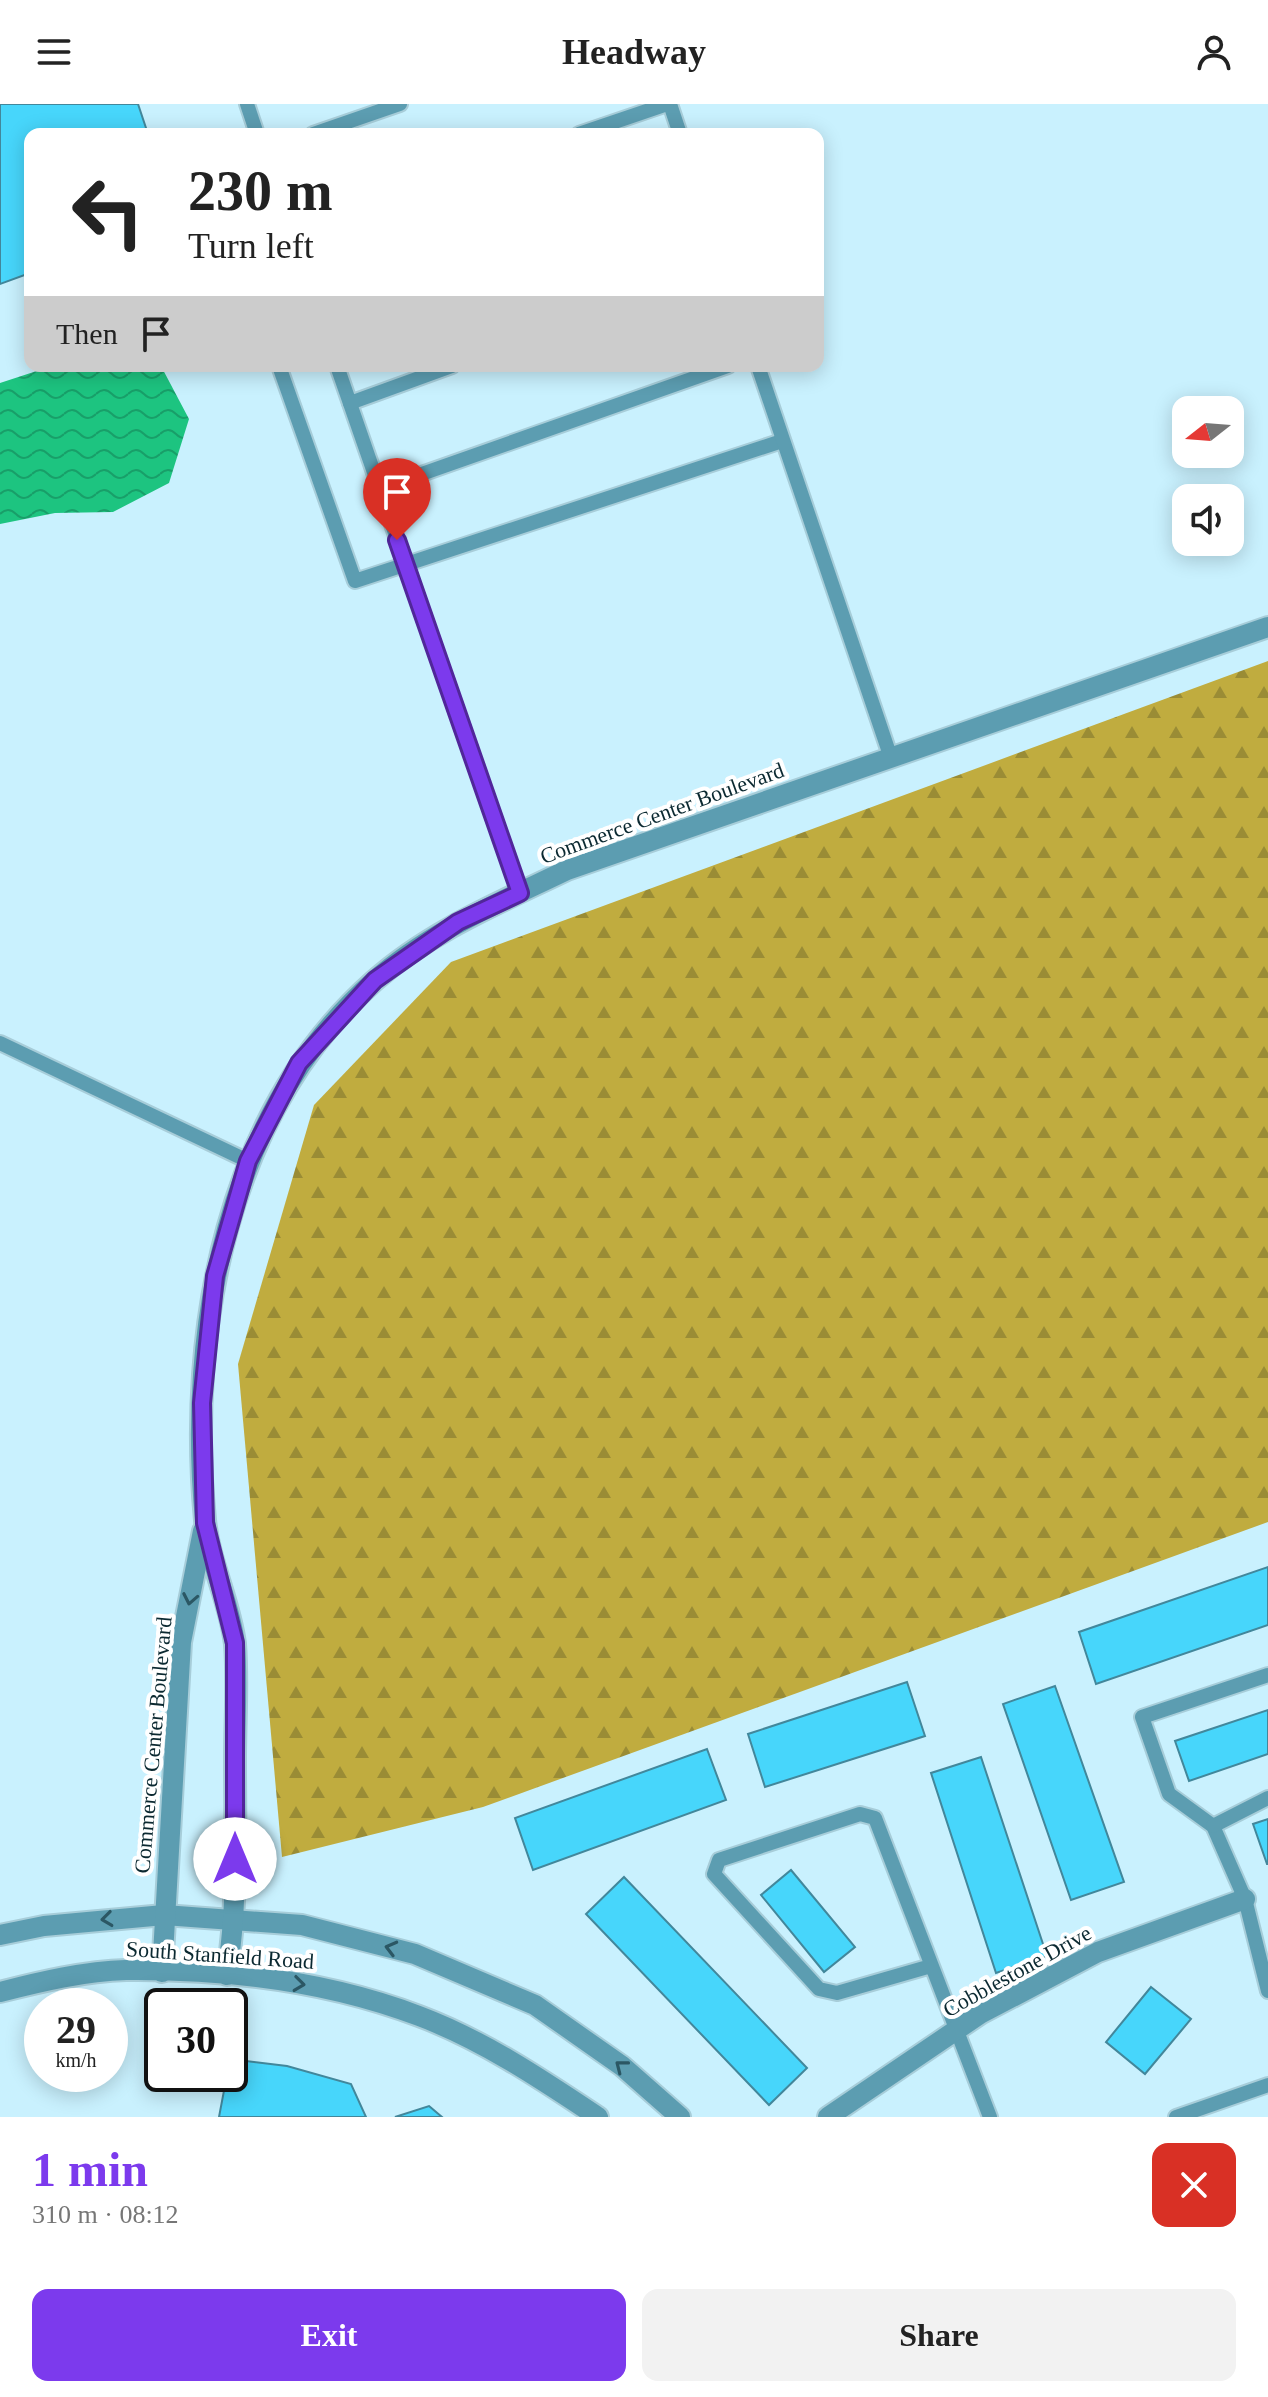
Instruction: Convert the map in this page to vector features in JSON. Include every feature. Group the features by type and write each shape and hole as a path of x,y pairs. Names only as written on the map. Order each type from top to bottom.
{"street":[{"name":"Commerce Center Boulevard","path":"227,1975 236,1920 235,1643 205,1523 202,1403 215,1276 248,1161 299,1063 375,980 458,922 567,870 1268,627"},
{"name":"Commerce Center Boulevard","path":"162,1972 181,1642 205,1523"},
{"name":"Cobblestone Drive","path":"828,2117 956,2030 1098,1952 1245,1899"},
{"name":"South Stanfield Road","path":"0,1935 44,1926 164,1915 302,1925 415,1954 535,2005 622,2066 680,2117"},
{"name":"South Stanfield Road","path":"0,1992 124,1970 227,1975 325,1987 420,2016 518,2063 598,2117"}],"lane":[{"path":"247,104 255,128"},
{"path":"330,128 400,104"},
{"path":"597,128 669,104 678,128"},
{"path":"281,372 355,581 782,441"},
{"path":"339,372 520,893"},
{"path":"350,403 435,372"},
{"path":"379,489 711,372"},
{"path":"760,372 891,758"},
{"path":"0,1043 248,1161"},
{"path":"1268,1675 1142,1717 1169,1794 1213,1826 1245,1899 1268,1991"},
{"path":"1213,1826 1268,1798"},
{"path":"931,1966 837,1993 819,1989 714,1874 719,1860 860,1814 875,1818 990,2117"},
{"path":"1176,2117 1268,2085"}],"green space":[{"path":"1268,661 1268,1522 483,1807 282,1857 238,1364 314,1105 451,962"}],"water":[{"path":"34,372 164,372 189,419 169,483 113,512 55,513 0,524 0,383"}],"building":[{"path":"0,104 138,104 146,128 24,128 24,275 0,284"},
{"path":"1268,1567 1268,1625 1096,1684 1079,1632"},
{"path":"907,1682 925,1736 765,1787 748,1734"},
{"path":"1055,1686 1124,1882 1071,1900 1003,1704"},
{"path":"1268,1710 1268,1754 1189,1781 1175,1741"},
{"path":"707,1749 726,1800 533,1870 515,1818"},
{"path":"981,1757 1047,1956 996,1973 931,1773"},
{"path":"1268,1819 1268,1864 1267,1864 1253,1824"},
{"path":"791,1870 855,1947 824,1972 761,1895"},
{"path":"624,1877 807,2068 769,2105 586,1914"},
{"path":"1151,1987 1191,2019 1145,2074 1106,2042"},
{"path":"248,2061 287,2066 351,2084 366,2117 219,2117 224,2092 248,2092"},
{"path":"429,2106 442,2117 395,2117"}],"route":[{"path":"235,1859 235,1643 205,1523 202,1403 215,1276 248,1161 299,1063 375,980 458,922 520,893 397,540"}]}
